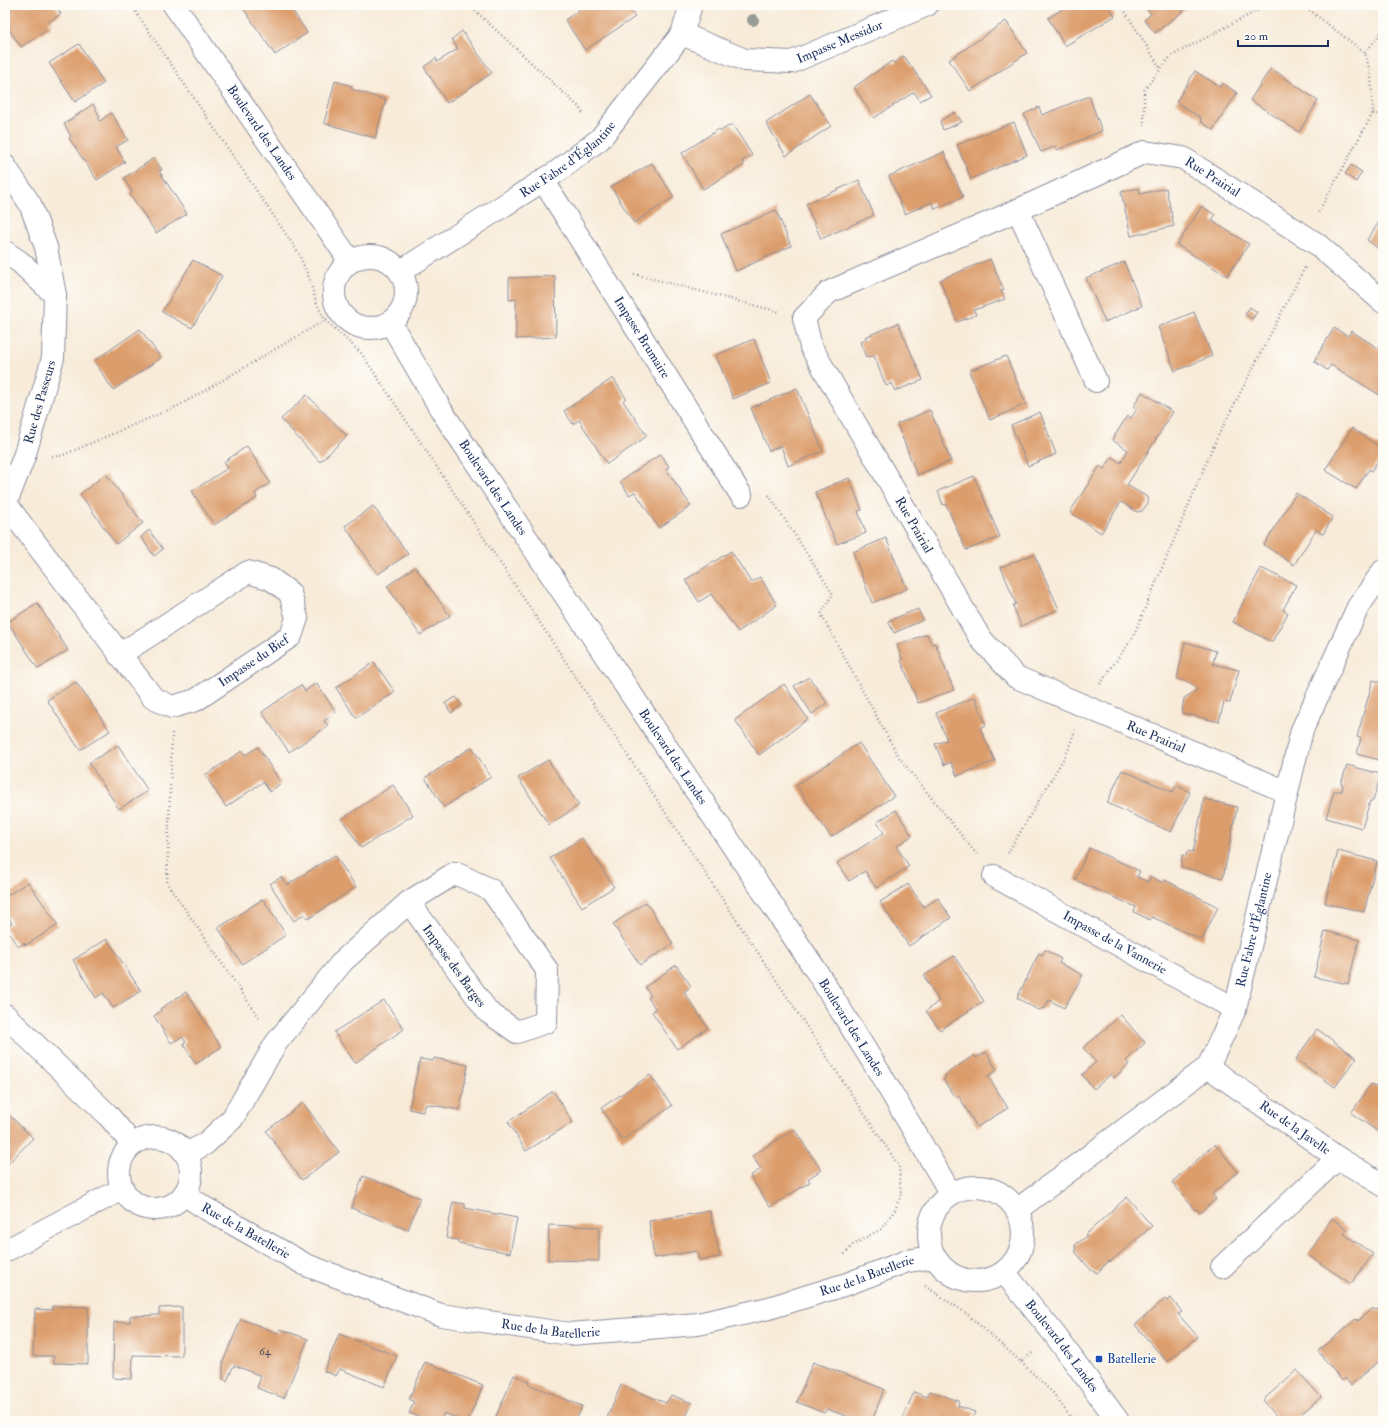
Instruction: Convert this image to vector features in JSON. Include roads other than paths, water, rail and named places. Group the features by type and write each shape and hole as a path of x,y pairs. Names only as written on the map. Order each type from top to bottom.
{"street":[{"name":"Boulevard des Landes","path":"174,5 350,261"},
{"name":"Rue Fabre d'Églantine","path":"400,271 558,171 600,139 682,34 692,5"},
{"name":"Impasse Messidor","path":"682,34 745,60 792,62 926,5"},
{"name":"Rue Prairial","path":"1287,792 1016,677 980,638 811,347 804,318 829,292 1018,210 1145,152 1183,158 1316,244 1383,302"},
{"name":"Rue des Passeurs","path":"5,166 30,204 46,247 55,295 53,358 24,457 5,505"},
{"name":"Impasse Brumaire","path":"543,180 741,496"},
{"path":"1018,210 1096,380"},
{"path":"5,252 20,262 55,295"},
{"path":"372,255 383,257 393,263 400,271 405,282 406,293 404,304 398,314 390,322 380,327 368,328 357,326 347,320 332,316 334,284 341,269 350,261 372,255"},
{"name":"Boulevard des Landes","path":"390,322 443,413 815,969 885,1081 951,1194"},
{"path":"5,505 119,655"},
{"name":"Impasse du Bief","path":"248,572 271,578 290,593 297,618 291,636 196,700 172,707 153,698 119,655 248,572"},
{"name":"Rue Fabre d'Églantine","path":"1017,1210 1208,1067 1235,1009 1302,730 1358,607 1383,572"},
{"name":"Impasse des Barges","path":"186,1154 205,1144 232,1119 276,1043 343,961 409,902 455,874 491,890 547,970 546,1022 517,1032 488,1012 409,902"},
{"name":"Impasse de la Vannerie","path":"994,876 1235,1009"},
{"path":"5,1015 108,1114 132,1144"},
{"name":"Rue de la Javelle","path":"1208,1067 1338,1158 1383,1185"},
{"path":"156,1136 167,1138 178,1145 186,1154 190,1164 191,1174 189,1184 184,1194 175,1202 164,1208 152,1209 140,1206 130,1199 122,1189 118,1177 119,1165 124,1153 132,1144 143,1138 156,1136"},
{"path":"1222,1267 1338,1158"},
{"path":"980,1187 995,1191 1007,1198 1017,1210 1022,1222 1024,1236 1020,1250 1014,1262 1004,1272 990,1279 974,1281 959,1278 946,1270 935,1257 930,1244 929,1230 933,1216 940,1204 951,1194 965,1188 980,1187"},
{"path":"5,1250 122,1189"},
{"name":"Rue de la Batellerie","path":"184,1194 205,1208 306,1265 441,1315 570,1334 698,1324 769,1308 847,1284 907,1261 935,1257"},
{"name":"Boulevard des Landes","path":"1004,1272 1055,1335 1118,1421"}],"place":[{"name":"Batellerie","path":"1099,1359"}]}
